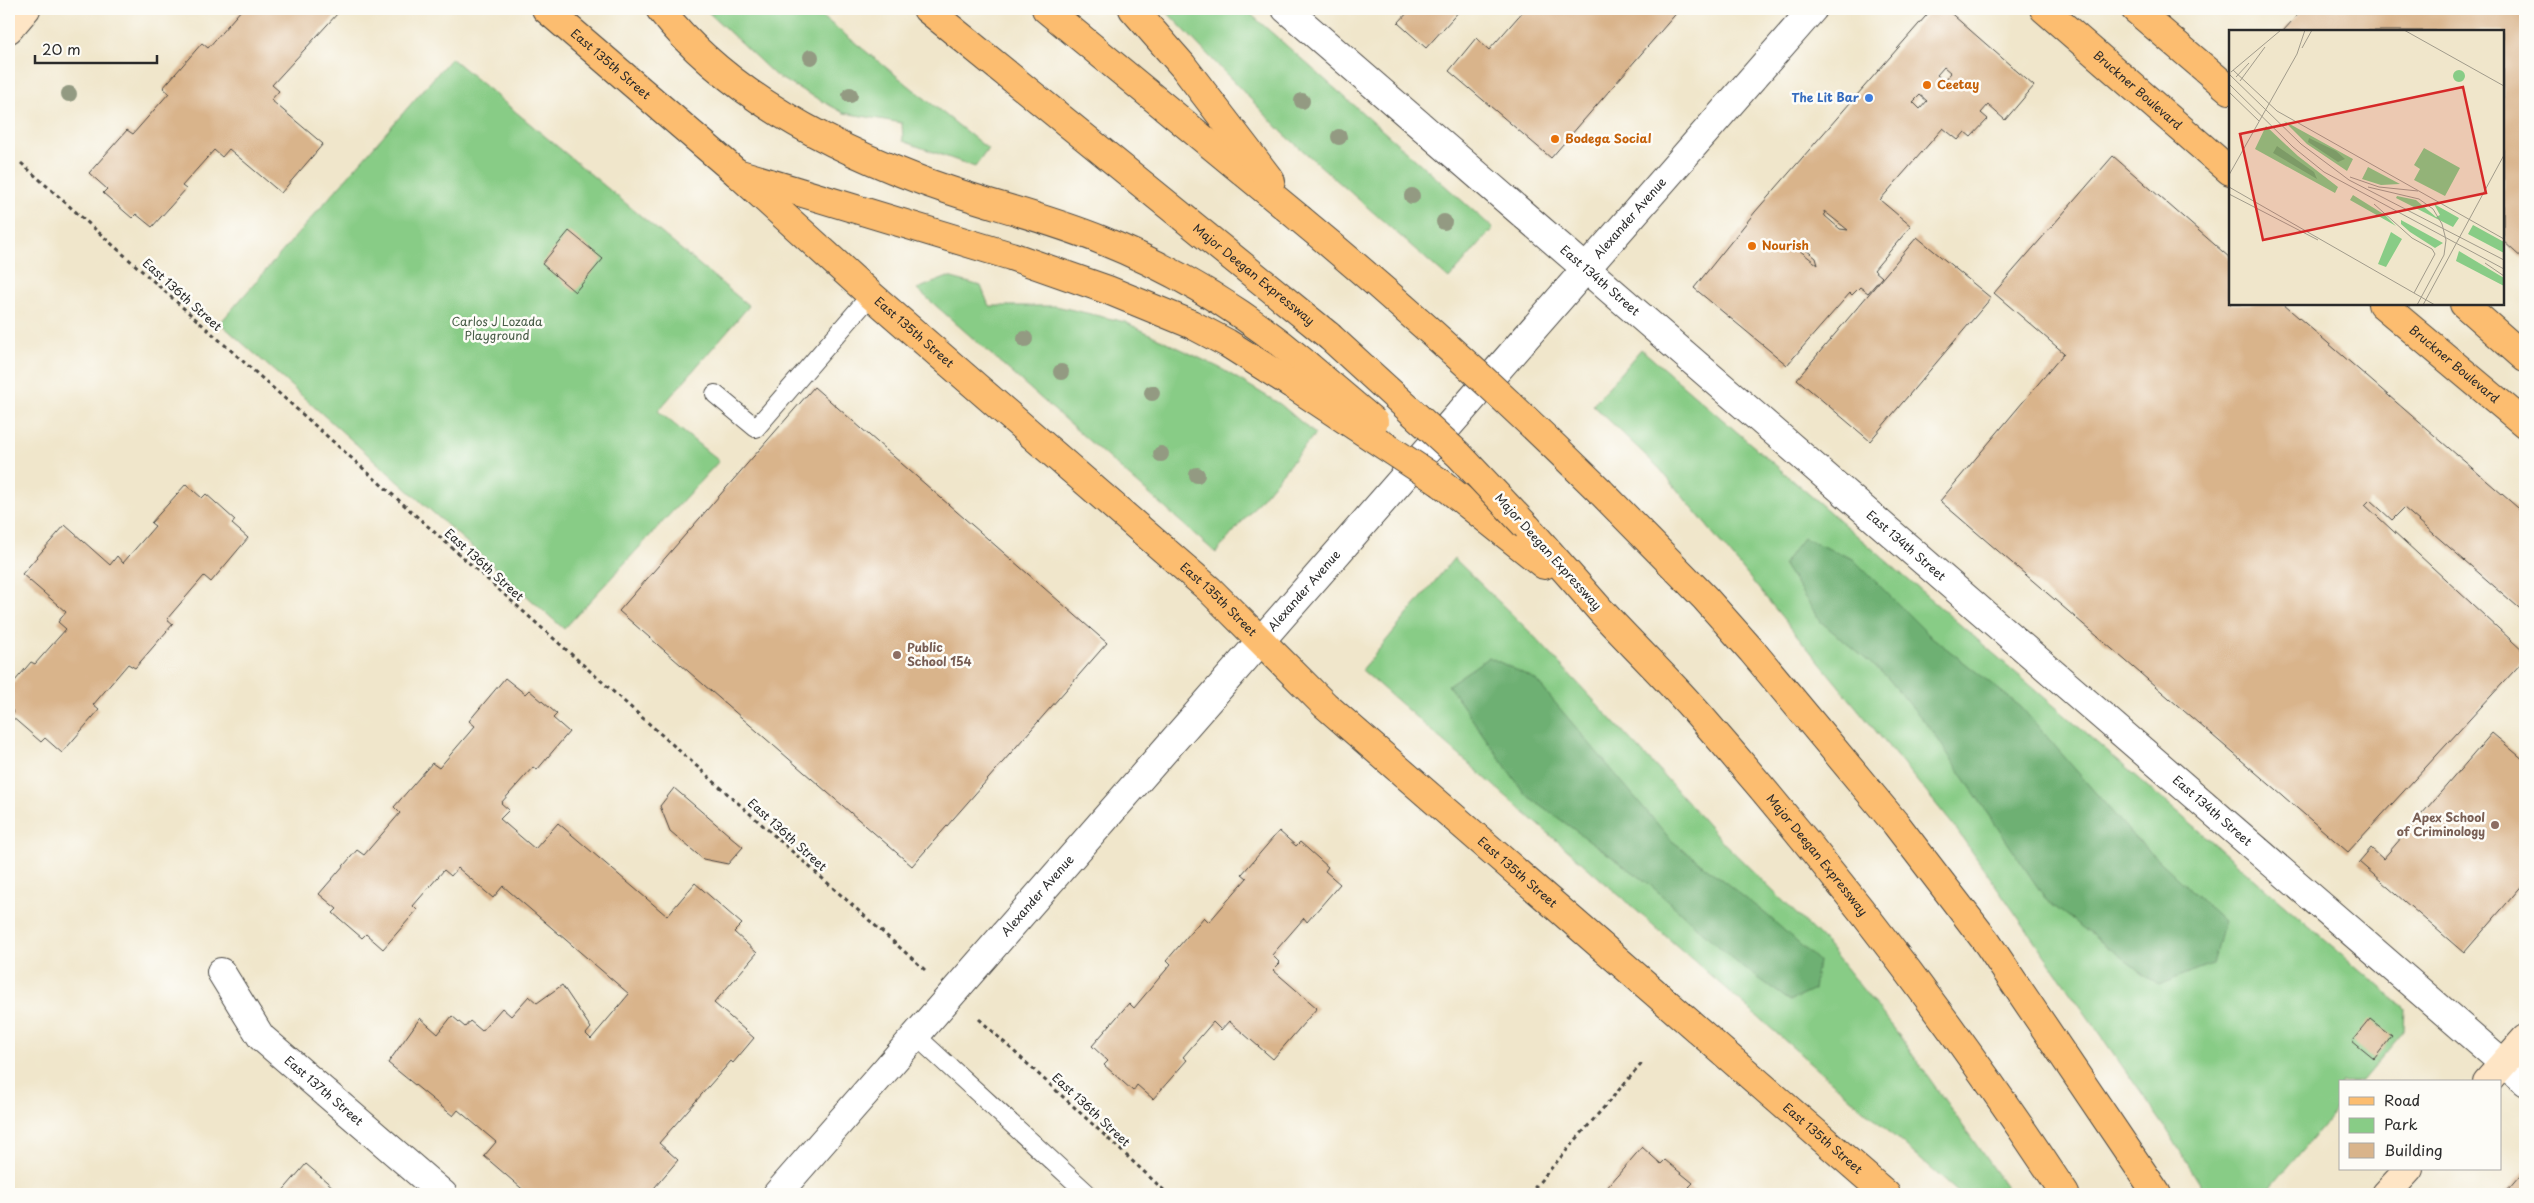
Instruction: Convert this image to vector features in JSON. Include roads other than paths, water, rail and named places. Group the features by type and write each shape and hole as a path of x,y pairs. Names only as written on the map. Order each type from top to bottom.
{"main road":[{"path":"9,29 26,9"},
{"name":"East 135th Street","path":"546,9 737,173 871,295 1209,589 1325,705 1886,1194"},
{"path":"660,9 704,56 742,88 780,114 822,138 915,179 1059,225 1140,256 1217,298 1279,341 1298,374"},
{"name":"Major Deegan Expressway","path":"927,9 1329,336 1460,455 1521,534 1600,610 1706,722 1804,837 1896,954 1964,1047 2063,1190"},
{"path":"1046,9 1371,278 1494,388 1601,492 1717,612 1804,711 1896,824 1988,944 2157,1194"},
{"path":"1133,9 1183,66 1299,218"},
{"name":"Bruckner Boulevard","path":"2044,9 2229,170"},
{"path":"2135,9 2229,89"},
{"path":"737,173 1012,256 1108,290 1191,324 1227,343 1298,374 1392,437 1441,483 1521,534"},
{"name":"Bruckner Boulevard","path":"2383,305 2439,349 2525,424"},
{"path":"2465,305 2525,358"},
{"path":"2495,1073 2525,1039"},
{"path":"2386,1194 2408,1170"}],"street":[{"name":"East 134th Street","path":"1286,9 1587,268 2495,1073 2525,1082"},
{"name":"Alexander Avenue","path":"777,1194 1813,9"},
{"name":"East 137th Street","path":"221,972 261,1037 443,1194"}],"lane":[{"path":"715,394 756,428 871,295"},
{"path":"915,1035 1088,1194"}],"place":[{"name":"Ceetay","path":"1927,85"},
{"name":"The Lit Bar","path":"1869,98"},
{"name":"Bodega Social","path":"1555,139"},
{"name":"Nourish","path":"1752,246"},
{"name":"Public School 154","path":"897,655"},
{"name":"Apex School of Criminology","path":"2495,825"}],"park label":[{"name":"Carlos J Lozada Playground","path":"497,329"}]}
